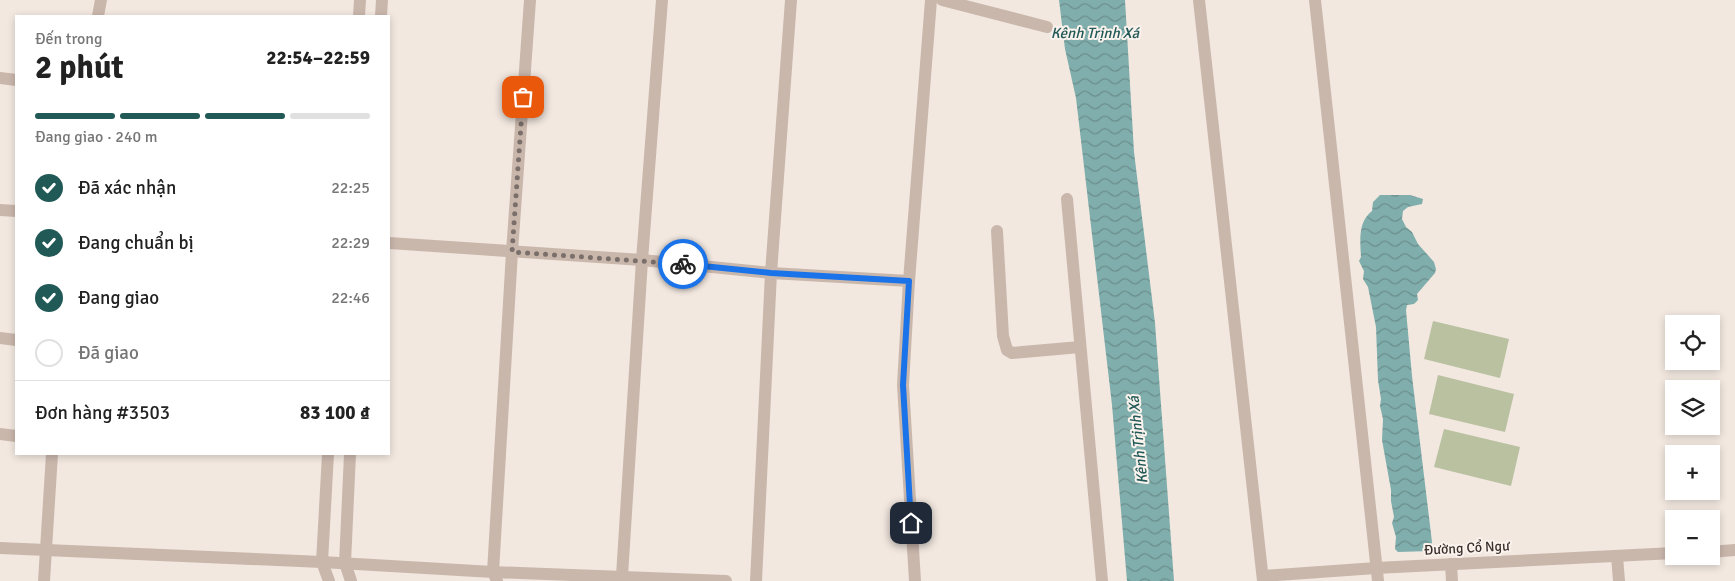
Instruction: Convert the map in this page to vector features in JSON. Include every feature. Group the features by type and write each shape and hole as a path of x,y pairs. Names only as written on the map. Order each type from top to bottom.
{"street":[{"path":"98,15 101,0"},
{"path":"358,15 360,0"},
{"path":"381,15 382,0"},
{"path":"495,576 512,252 530,0"},
{"path":"623,578 642,260 662,0"},
{"path":"756,581 771,273 791,0"},
{"path":"915,581 903,385 909,281 931,0"},
{"path":"942,0 1047,27"},
{"path":"1199,0 1263,578"},
{"path":"1315,0 1378,581"},
{"path":"0,78 15,80"},
{"path":"1067,199 1102,581"},
{"path":"0,210 15,211"},
{"path":"997,231 1004,336 1007,350 1012,354 1080,347"},
{"path":"390,243 642,260 771,273 909,281"},
{"path":"0,338 15,340"},
{"path":"0,434 15,436"},
{"path":"44,581 52,455"},
{"path":"328,455 322,562 329,581"},
{"path":"350,455 345,564 351,581"},
{"path":"0,548 322,562 495,576 726,581"},
{"path":"1720,551 1735,550"},
{"name":"Đường Cổ Ngư","path":"1263,578 1376,568 1665,553"},
{"path":"1617,556 1619,581"},
{"path":"1451,564 1452,581"}],"green space":[{"path":"1433,321 1509,339 1500,378 1424,359"},
{"path":"1438,375 1514,394 1505,432 1429,414"},
{"path":"1444,429 1520,447 1511,486 1434,467"}],"water":[{"name":"Kênh Trịnh Xá","path":"1059,0 1125,0 1134,152 1155,323 1174,581 1127,581 1112,405 1076,98 1065,49"},
{"path":"1380,195 1410,195 1423,199 1422,204 1408,207 1403,211 1402,219 1418,244 1434,262 1436,269 1435,273 1417,294 1418,300 1414,304 1407,305 1406,310 1432,542 1430,551 1398,552 1395,549 1396,537 1392,523 1394,517 1391,490 1382,440 1383,419 1378,380 1376,327 1368,287 1363,279 1364,271 1359,261 1361,257 1360,238 1362,226 1367,215 1372,211 1373,202"}],"way so far":[{"path":"523,97 512,252 683,264"}],"route":[{"path":"683,264 771,273 909,281 903,385 911,523"}]}
